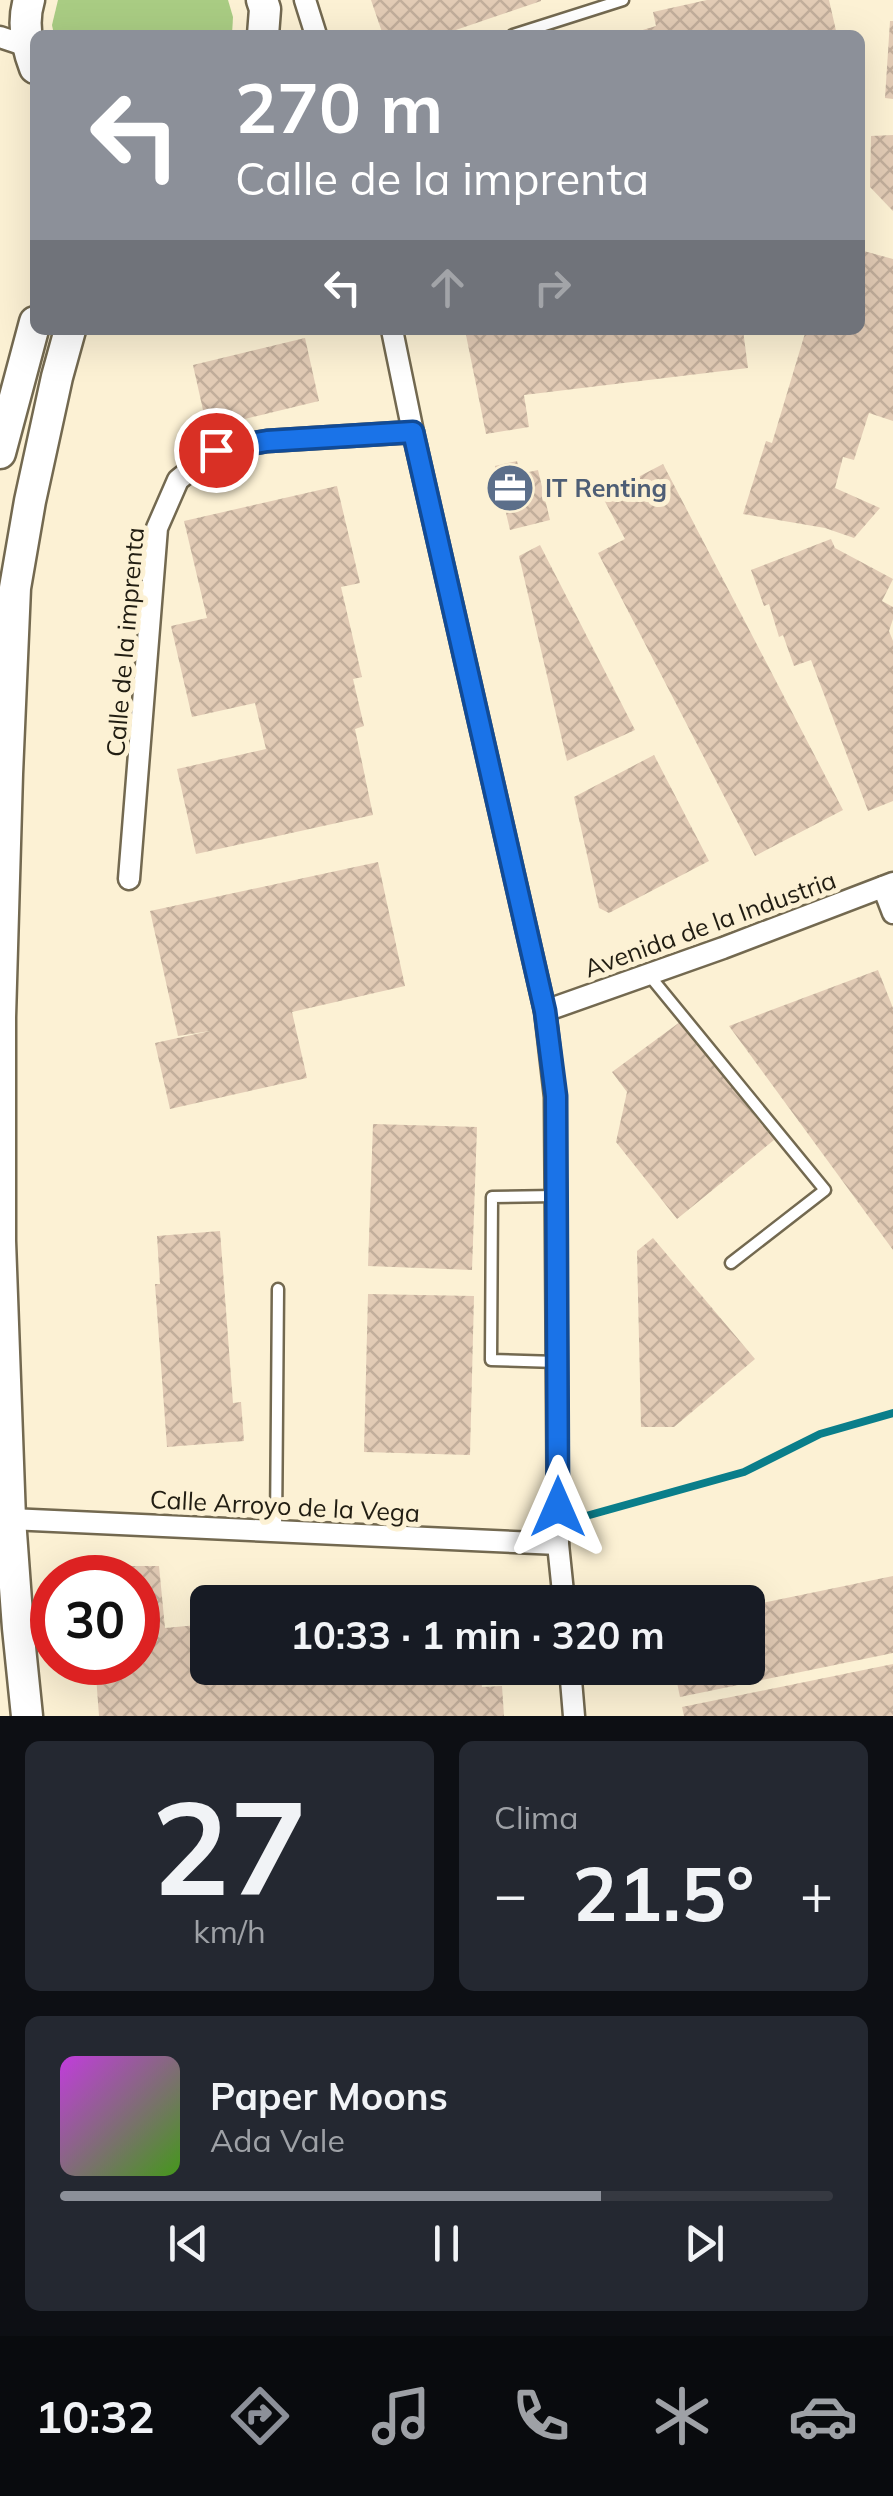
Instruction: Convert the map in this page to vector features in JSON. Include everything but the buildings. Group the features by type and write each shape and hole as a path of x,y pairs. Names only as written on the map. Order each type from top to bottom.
{"street":[{"path":"21,50 29,0"},
{"path":"305,0 314,30"},
{"path":"0,453 32,335"},
{"path":"27,1716 10,1519 0,1241 0,1016 16,588 30,501 69,335"},
{"path":"393,335 545,1011 556,1096 558,1544 562,1585"},
{"name":"Calle de la imprenta","path":"129,879 157,528 178,480 216,450 267,441 413,432"},
{"path":"888,885 893,912"},
{"name":"Avenida de la Industria","path":"545,1011 888,885"},
{"name":"Calle Arroyo de la Vega","path":"10,1519 558,1544"},
{"path":"571,1685 574,1716"}],"lane":[{"path":"529,30 623,0"},
{"path":"648,975 824,1190 731,1263"},
{"path":"556,1196 492,1198 490,1360 557,1362"},
{"path":"276,1530 278,1289"}],"green space":[{"path":"58,0 228,0 233,17 232,30 53,30"}],"waterway":[{"path":"586,1516 744,1472 820,1434 893,1413"}],"place":[{"name":"IT Renting","path":"510,488"}],"route":[{"path":"216,450 267,441 413,432 545,1011 556,1096 558,1507"}]}
